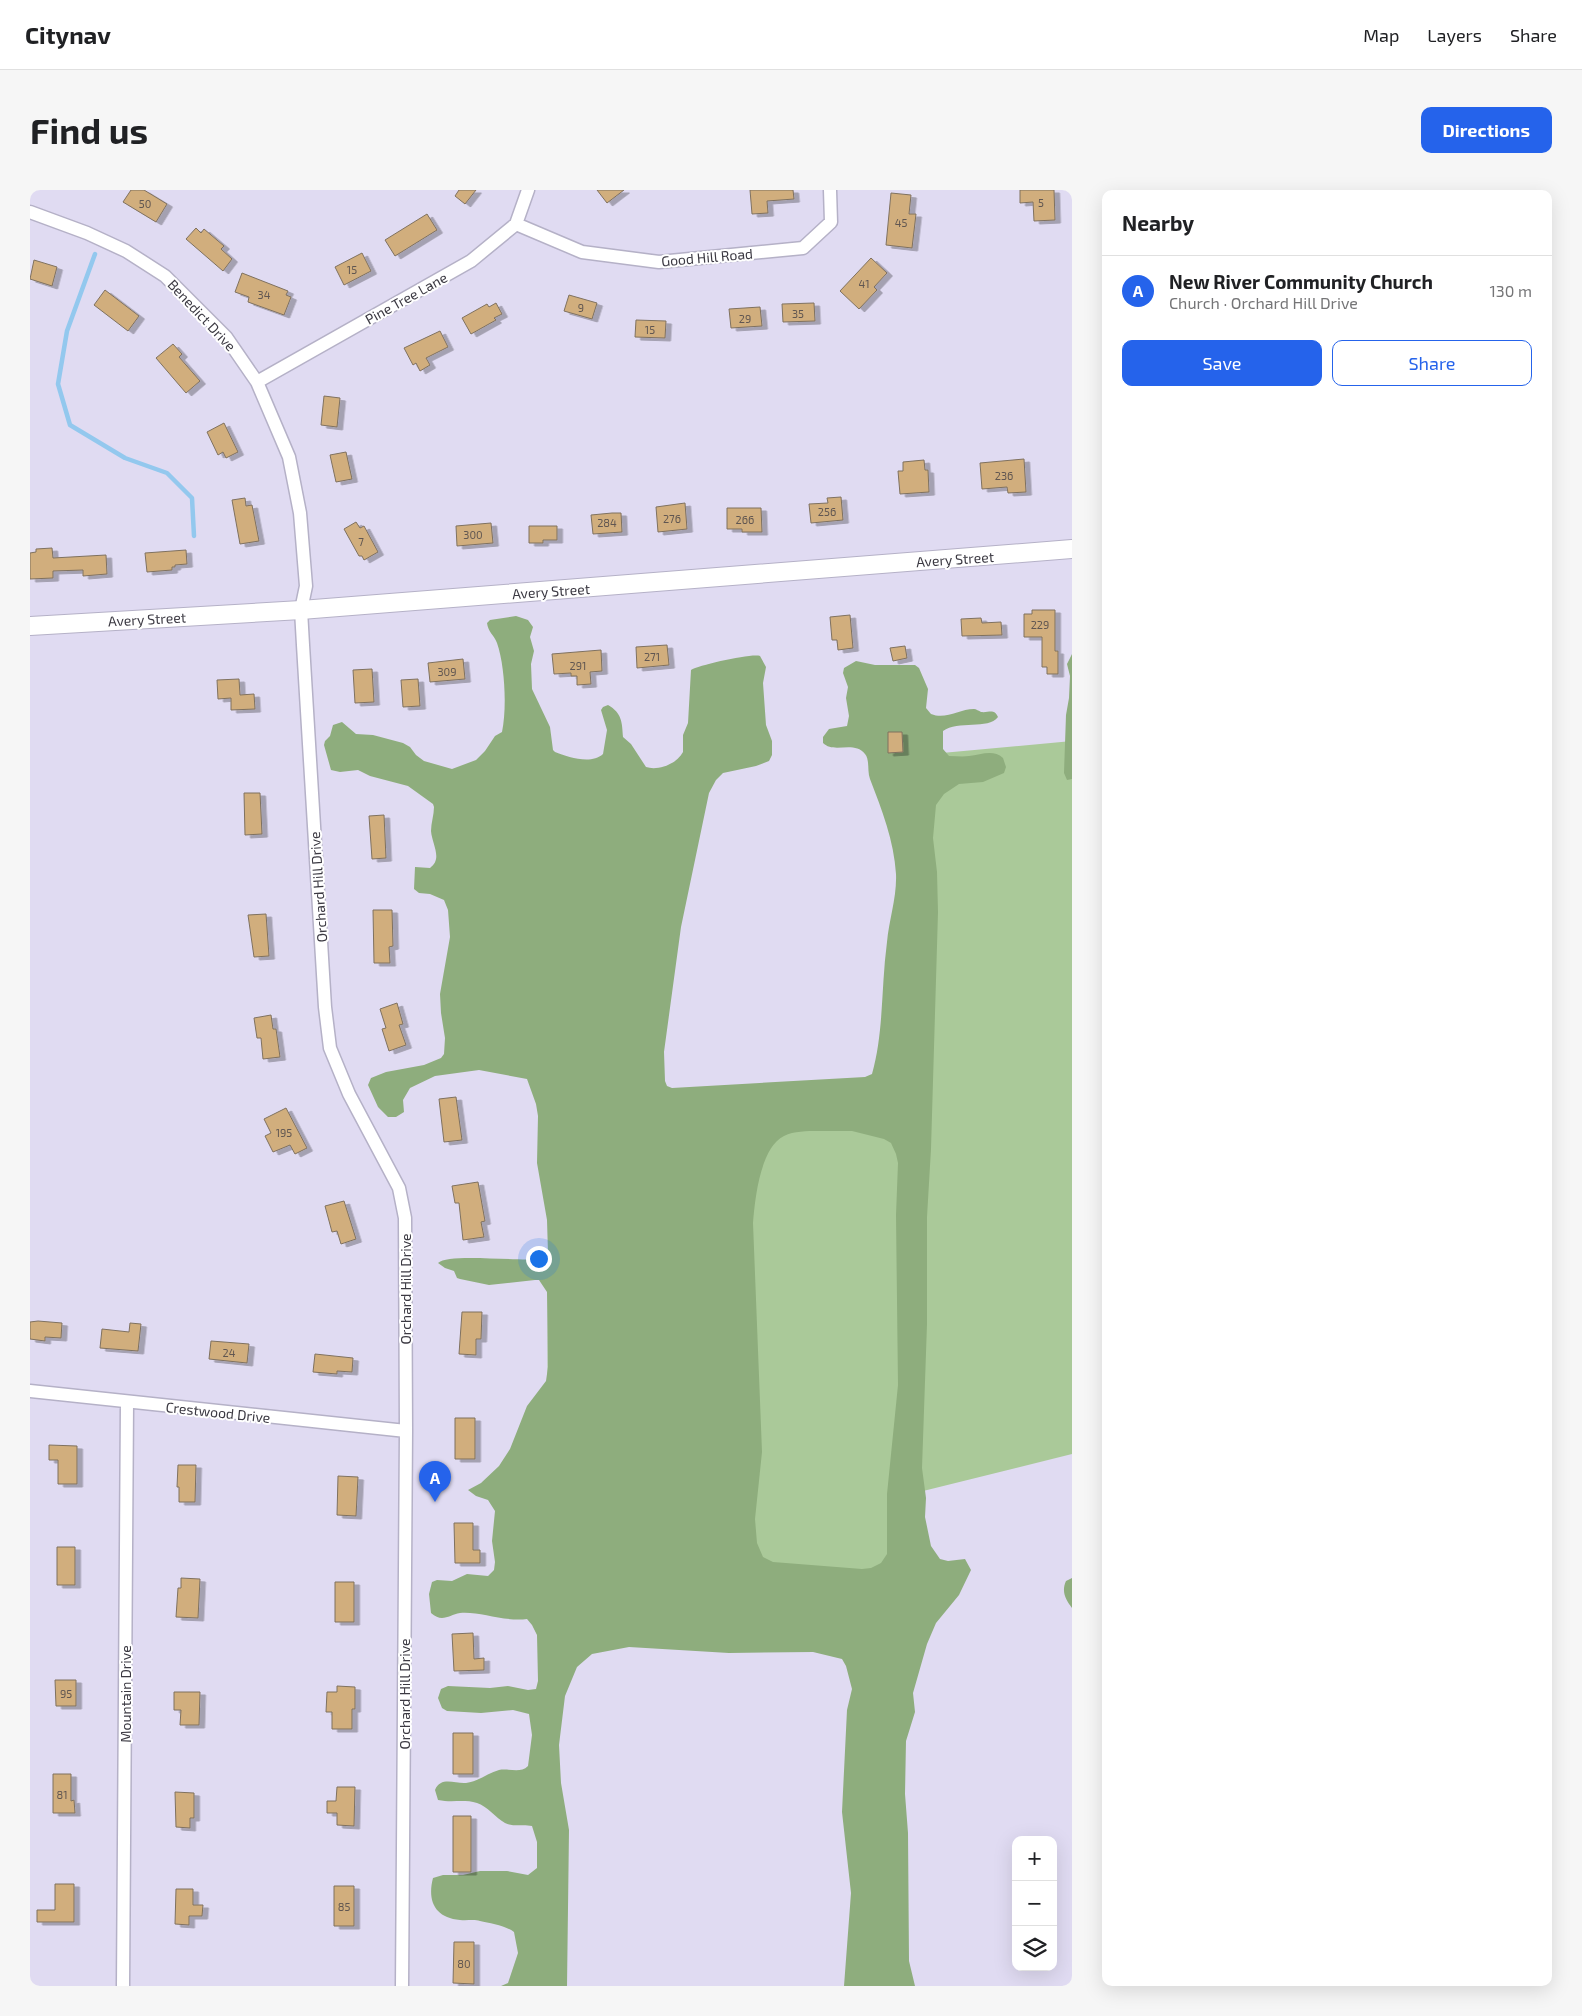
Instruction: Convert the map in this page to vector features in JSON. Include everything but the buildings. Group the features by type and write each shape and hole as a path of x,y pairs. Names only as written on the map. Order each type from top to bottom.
{"main road":[{"name":"Avery Street","path":"30,626 301,610 1072,550"}],"street":[{"path":"516,224 528,190"},
{"name":"Good Hill Road","path":"516,224 582,252 659,262 803,248 831,222 830,190"},
{"name":"Benedict Drive","path":"30,212 87,233 126,251 164,276 226,337 258,382 289,457 300,513 306,586 301,610"},
{"name":"Pine Tree Lane","path":"258,382 471,261 516,224"},
{"name":"Orchard Hill Drive","path":"301,610 325,1007 330,1048 349,1094 399,1188 405,1218 406,1431 402,1986"},
{"name":"Crestwood Drive","path":"30,1391 127,1403 406,1431"},
{"name":"Mountain Drive","path":"124,1986 127,1403"}],"green space":[{"path":"516,616 528,620 533,627 530,637 534,651 531,664 532,689 550,727 553,750 573,758 586,760 603,754 607,730 601,710 608,705 619,715 622,722 623,737 631,744 646,767 667,766 683,752 683,735 688,723 691,670 704,665 747,656 760,656 766,667 763,683 766,725 772,741 772,755 769,761 756,766 723,773 716,780 709,793 681,927 664,1052 665,1081 667,1086 672,1088 865,1077 872,1074 879,1042 885,959 896,874 890,838 870,779 867,756 855,748 833,747 823,743 823,737 829,729 847,726 849,716 846,698 848,687 843,673 844,668 856,661 875,665 915,665 919,668 928,689 926,708 931,714 942,716 974,709 981,712 993,712 998,717 987,723 957,726 943,731 943,749 949,756 995,754 1003,758 1006,767 1004,773 983,782 959,784 944,794 936,805 933,838 937,872 938,912 931,1149 927,1217 927,1324 922,1468 926,1498 925,1517 931,1546 940,1559 948,1561 965,1559 971,1570 959,1595 936,1623 927,1644 913,1693 915,1712 906,1741 905,1794 908,1833 909,1961 915,1986 844,1986 851,1893 842,1812 847,1710 852,1689 846,1666 842,1659 813,1652 729,1653 629,1647 592,1654 577,1667 565,1696 559,1745 561,1783 569,1830 567,1986 501,1986 508,1983 518,1953 514,1932 502,1926 475,1920 451,1919 439,1912 432,1901 431,1886 433,1878 480,1871 507,1871 528,1875 537,1868 537,1842 532,1826 505,1823 477,1803 438,1800 435,1790 441,1783 470,1782 499,1770 522,1770 528,1766 532,1735 529,1714 513,1710 481,1713 447,1711 442,1708 438,1698 441,1689 448,1686 490,1688 508,1686 528,1690 536,1689 538,1681 537,1635 527,1619 518,1620 467,1613 439,1618 431,1613 429,1594 432,1582 437,1580 452,1581 467,1574 488,1576 494,1570 495,1562 492,1541 495,1511 488,1500 476,1496 468,1490 481,1483 499,1466 510,1449 527,1406 546,1381 548,1367 547,1292 539,1280 489,1285 457,1278 454,1271 438,1263 457,1258 546,1258 548,1253 547,1220 537,1163 538,1116 536,1104 527,1079 479,1070 435,1076 410,1088 403,1100 404,1112 396,1117 388,1117 378,1107 368,1085 371,1078 386,1072 424,1065 441,1058 444,1054 445,1038 440,994 450,937 448,910 444,900 430,894 419,893 414,889 415,867 430,868 436,860 436,851 431,831 434,807 433,804 408,786 370,776 358,770 340,772 331,770 324,745 330,736 333,725 342,722 356,734 373,735 403,743 410,747 424,761 452,769 476,760 495,736 502,732 504,722 505,699 500,652 487,623 490,620","holes":["805,1131 852,1131 884,1139 891,1143 898,1163 896,1215 898,1385 887,1494 887,1554 881,1563 871,1568 862,1569 773,1562 763,1557 757,1543 755,1519 762,1452 753,1223 757,1188 769,1151 784,1136"]},
{"path":"1072,654 1072,779 1067,780 1064,773 1066,715 1070,676 1067,664"},
{"path":"1072,741 1072,1454 907,1495 906,1576 546,1570 549,1159 912,1105 920,755"},
{"path":"1072,1578 1072,1608 1066,1599 1064,1589 1066,1581"}],"waterway":[{"path":"95,254 67,331 58,384 70,425 125,458 167,473 192,498 194,536"}],"place":[{"name":"New River Community Church","path":"435,1502"}]}
